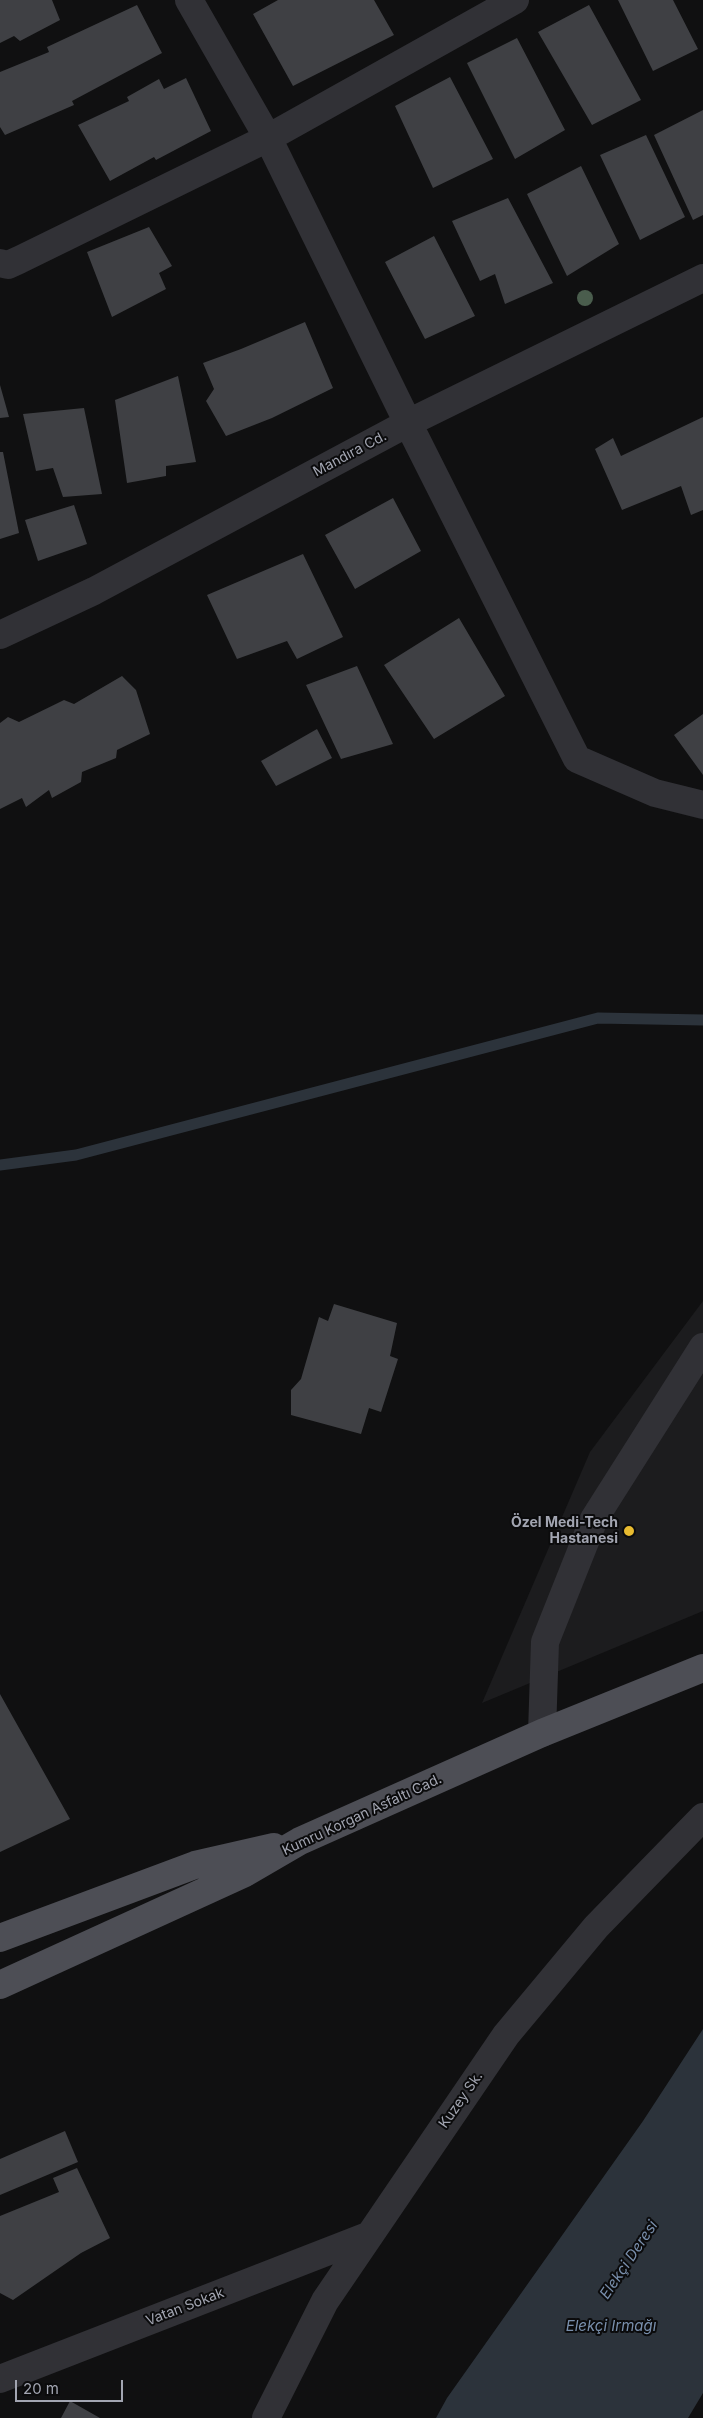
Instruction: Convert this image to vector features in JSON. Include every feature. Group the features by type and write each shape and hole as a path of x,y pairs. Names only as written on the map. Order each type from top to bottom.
{"main road":[{"name":"Kumru Korgan Asfaltı Cad.","path":"0,1985 245,1874 300,1841 542,1734 703,1668"},
{"path":"0,1938 195,1864 300,1841"}],"street":[{"path":"189,0 268,138 408,423 577,759 654,793 703,805"},
{"path":"0,264 8,265 19,260 268,138 515,0"},
{"name":"Mandıra Cd.","path":"0,635 94,591 408,423 703,278"},
{"path":"542,1734 545,1642 594,1519 703,1347"},
{"name":"Kuzey Sk.","path":"266,2418 325,2301 506,2035 596,1927 703,1817"},
{"name":"Vatan Sokak","path":"0,2379 370,2235"}],"shaded area":[{"name":"Özel Medi-Tech Hastanesi","path":"703,1301 703,1611 482,1703 590,1452"}],"water":[{"name":"Elekçi Irmağı","path":"703,2029 703,2393 688,2418 436,2418 447,2398 643,2121"}],"building":[{"path":"0,0 52,0 60,20 20,41 14,36 0,43"},
{"path":"278,0 374,0 394,35 293,86 253,14"},
{"path":"618,0 673,0 698,49 653,71"},
{"path":"137,5 162,53 72,101 74,105 5,135 0,127 0,72 49,52 47,47"},
{"path":"589,5 641,100 592,125 538,32"},
{"path":"517,38 565,130 515,159 467,63"},
{"path":"450,77 493,159 433,188 395,106"},
{"path":"186,78 211,131 156,160 154,157 110,181 78,125 129,101 127,97 159,79 164,89"},
{"path":"703,110 703,215 693,220 654,135"},
{"path":"646,135 685,217 640,240 600,155"},
{"path":"581,166 619,244 567,276 527,194"},
{"path":"508,198 553,283 505,304 495,274 480,281 452,221"},
{"path":"149,227 172,266 159,273 166,289 112,317 87,252"},
{"path":"434,236 475,316 425,339 385,262"},
{"path":"305,322 333,388 272,418 226,436 206,401 214,389 203,363"},
{"path":"178,376 196,462 166,466 166,476 127,483 115,400"},
{"path":"0,385 9,417 0,418"},
{"path":"84,408 102,494 63,497 53,468 36,471 23,414"},
{"path":"703,417 703,510 691,515 681,486 622,510 595,449 613,438 621,456"},
{"path":"0,452 3,452 19,533 0,539"},
{"path":"393,498 421,551 355,589 325,535"},
{"path":"74,505 87,544 38,561 25,520"},
{"path":"303,554 343,637 297,659 287,641 237,659 207,595"},
{"path":"459,618 505,696 434,739 384,665"},
{"path":"357,666 393,744 341,759 306,685"},
{"path":"122,676 136,690 150,734 117,750 116,758 82,772 81,782 52,798 49,790 26,807 22,798 0,809 0,723 8,717 19,722 64,700 74,704"},
{"path":"703,714 703,775 674,735"},
{"path":"317,729 332,758 276,786 261,761"},
{"path":"334,1304 397,1323 390,1356 398,1359 381,1412 369,1408 361,1434 291,1415 291,1390 301,1379 319,1317 328,1321"},
{"path":"0,1694 70,1819 0,1852"},
{"path":"65,2131 78,2162 0,2195 0,2159"},
{"path":"77,2168 110,2238 81,2253 13,2300 0,2293 0,2216 59,2192 53,2178"},
{"path":"70,2401 100,2418 61,2418"}],"waterway":[{"path":"0,1165 76,1155 598,1018 703,1020"}],"place":[{"name":"Özel Medi-Tech Hastanesi","path":"629,1531"}],"water label":[{"name":"Elekçi Deresi","path":"629,2260"}]}
